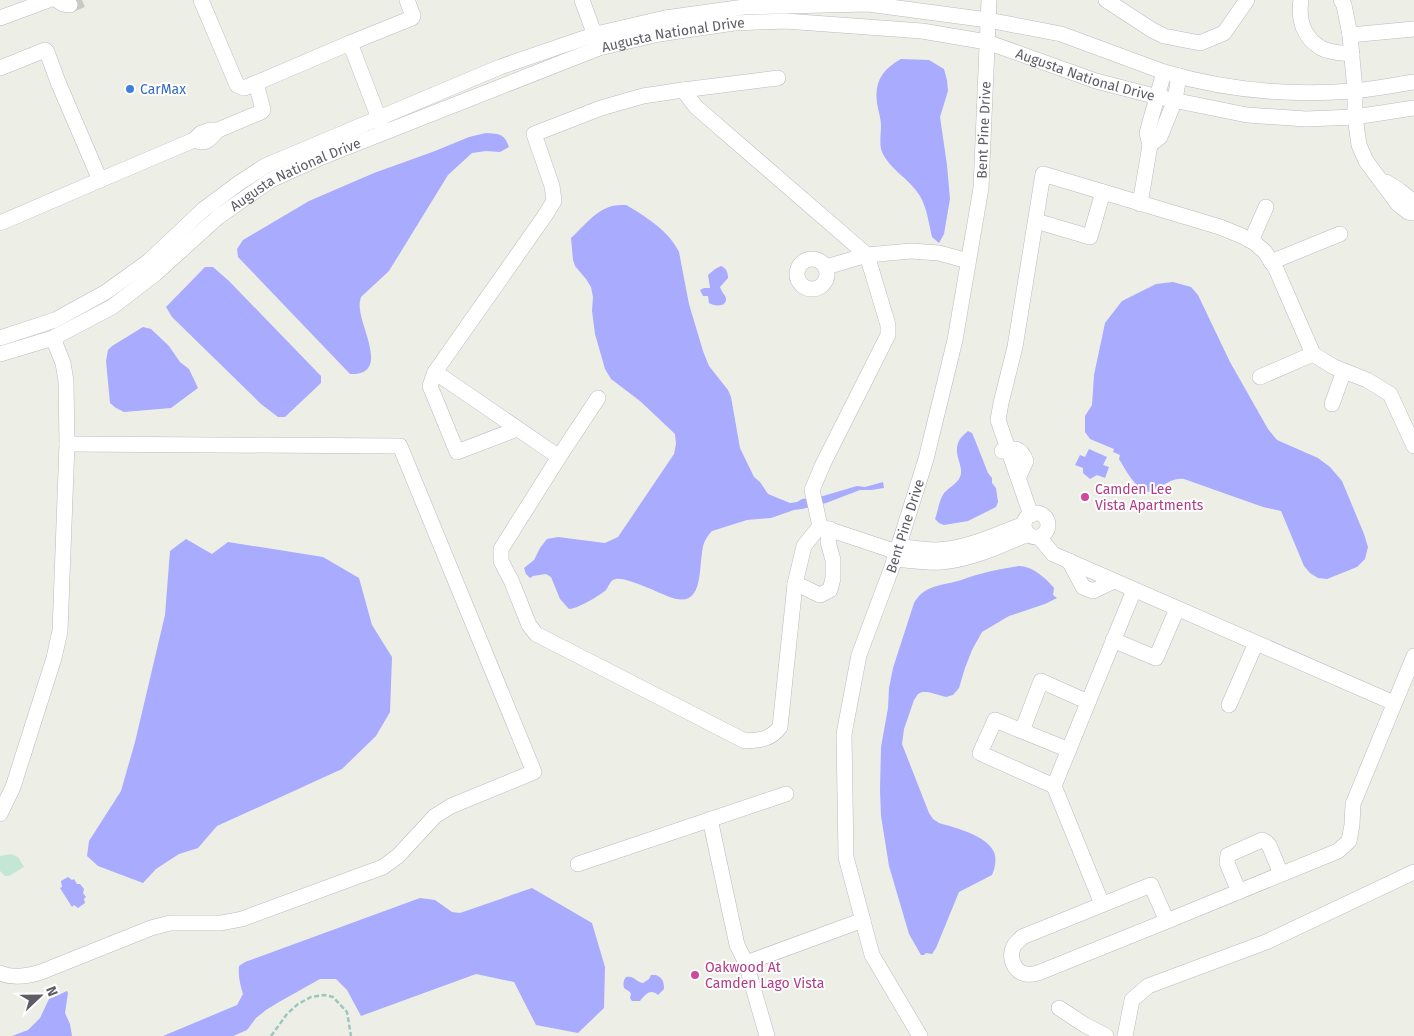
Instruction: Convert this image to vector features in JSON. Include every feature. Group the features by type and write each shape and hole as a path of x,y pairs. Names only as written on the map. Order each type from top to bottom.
{"street":[{"path":"0,18 49,0"},
{"path":"201,0 237,85 244,88 412,18 407,0"},
{"path":"582,0 597,41"},
{"name":"Bent Pine Drive","path":"920,1036 872,955 846,857 844,734 859,655 896,552 930,440 955,340 981,188 989,0"},
{"path":"1106,0 1164,36 1200,43 1224,33 1247,0"},
{"path":"1301,0 1301,24 1314,42 1321,48 1352,54"},
{"path":"1341,0 1344,5 1350,35 1355,91 1355,117 1359,145 1366,161 1398,204 1408,212 1414,213"},
{"name":"Augusta National Drive","path":"0,354 53,338 112,307 156,274 218,218 271,180 322,157 500,68 597,41 665,18 744,7 868,2 988,20 1061,34 1164,72 1235,88 1306,93 1355,91 1414,82"},
{"name":"Augusta National Drive","path":"597,41 734,23 785,21 922,31 987,42 1096,81 1158,97 1247,115 1306,119 1355,117 1414,108"},
{"path":"1350,35 1414,29"},
{"path":"350,43 382,126"},
{"path":"0,68 45,50 48,52 58,82 100,180"},
{"path":"1140,204 1150,145 1147,133 1164,72"},
{"path":"1150,145 1160,136 1175,100 1179,76"},
{"path":"517,429 457,452 430,386 435,372 554,201 552,186 534,134 601,108 643,96 778,78"},
{"path":"0,223 194,140 201,133 218,130 261,112 263,110 256,84"},
{"path":"684,90 696,107 867,255 888,325 888,335 823,464 812,490 833,560 833,578 830,590 820,595 795,584"},
{"name":"Augusta National Drive","path":"0,338 14,335 55,320 106,292 148,261 204,209 265,166 313,145 382,126"},
{"path":"1394,703 1134,590 1108,584 1069,561 1053,554 1030,527 1019,478 1011,474 1005,450 998,441 1000,427 998,420 1015,347 1043,174 1220,228 1251,241 1265,252 1280,277 1313,354 1334,367 1367,380 1390,394 1414,446"},
{"path":"1380,178 1404,180 1414,188"},
{"path":"1380,178 1414,202"},
{"path":"1036,221 1090,237 1102,192"},
{"path":"1251,241 1266,207"},
{"path":"1271,262 1340,234"},
{"path":"826,267 867,255 911,251 939,253 968,261"},
{"path":"0,814 13,787 54,658 60,631 68,444 66,381 63,363 53,338"},
{"path":"1260,377 1313,354"},
{"path":"1332,404 1344,371"},
{"path":"435,372 559,457"},
{"path":"598,398 501,549 501,561 511,580 529,625 536,634 745,741 768,738 780,728 795,584 804,546 823,523"},
{"path":"0,973 27,977 151,928 170,923 221,923 242,920 375,870 398,856 435,816 451,806 534,772 400,446 68,444"},
{"path":"823,523 896,552 939,550 951,554 962,546 1030,527"},
{"path":"1069,561 1083,587 1093,591 1108,584"},
{"path":"1102,904 1054,786 1134,590"},
{"path":"1113,640 1156,658 1177,609"},
{"path":"1229,705 1256,643"},
{"path":"1167,921 1151,885 1022,937 1014,945 1012,963 1019,972 1028,975 1038,973 1239,892 1281,874 1338,852 1349,841 1353,804 1414,656"},
{"path":"1022,731 1040,682 1088,702"},
{"path":"1054,786 980,753 996,720 1068,750"},
{"path":"578,864 786,794"},
{"path":"710,820 737,945 746,963 767,1036"},
{"path":"1239,892 1227,863 1228,854 1262,840 1269,845 1281,874"},
{"path":"1125,1036 1132,1000 1148,986 1266,942 1414,872"},
{"path":"746,963 863,920"},
{"path":"1059,1008 1106,1036"}],"path":[{"path":"271,1036 287,1014 298,1004 312,997 324,995 333,997 347,1012 351,1036"}],"green space":[{"path":"11,854 18,857 24,867 9,876 5,876 0,871 0,856"}],"water":[{"path":"901,59 929,60 944,69 947,80 948,91 940,117 950,199 944,234 939,243 932,237 926,211 920,196 911,184 890,164 881,149 881,123 876,95 877,88 881,76 889,67"},
{"path":"486,133 500,135 505,139 509,147 500,152 472,153 448,175 389,271 361,297 361,318 368,339 371,360 369,368 362,373 350,374 238,257 237,249 243,240 309,201 374,173 469,137"},
{"path":"626,205 663,231 675,244 679,252 689,304 703,351 709,366 728,390 731,397 740,448 754,477 768,494 790,503 857,486 865,487 883,482 884,488 860,490 826,503 794,510 771,518 747,520 712,531 704,543 698,584 694,593 689,598 680,600 634,582 616,579 598,596 582,605 569,609 560,599 551,577 546,574 530,578 524,568 534,560 547,539 558,537 605,543 618,537 674,454 676,444 675,434 640,401 611,379 605,369 595,334 591,287 575,266 573,260 571,238 603,210 613,206"},
{"path":"721,266 725,269 728,276 720,287 726,301 722,305 714,305 709,303 708,296 703,296 700,290 710,288 708,275"},
{"path":"205,267 213,267 229,281 321,376 321,383 285,417 278,417 261,404 172,317 166,307"},
{"path":"1173,282 1191,287 1198,295 1230,362 1268,429 1277,440 1318,458 1330,467 1342,481 1368,547 1365,559 1357,567 1327,579 1318,578 1304,566 1281,511 1263,507 1184,479 1174,480 1147,492 1131,478 1119,459 1120,455 1113,452 1114,449 1090,439 1085,432 1085,416 1092,405 1094,375 1105,323 1122,301 1156,284"},
{"path":"143,327 151,329 169,346 180,362 189,369 198,388 171,408 124,412 110,403 106,361 108,350"},
{"path":"968,431 972,433 988,473 992,478 998,502 996,507 968,521 944,525 935,519 942,496 960,477 961,469 957,455 958,444"},
{"path":"1089,449 1107,457 1103,465 1109,467 1105,478 1097,475 1090,479 1083,473 1083,468 1075,465 1080,455 1085,457"},
{"path":"186,539 212,554 228,542 323,557 359,578 372,625 392,657 390,712 376,736 342,769 217,826 198,848 179,854 156,869 143,883 98,866 87,856 89,841 121,791 135,742 165,615 170,551"},
{"path":"1019,566 1034,570 1043,577 1054,588 1053,595 1057,598 1009,616 982,632 972,650 959,688 953,695 946,697 928,692 918,694 904,729 902,744 933,819 978,837 990,846 995,858 995,867 992,875 959,892 932,954 926,953 921,955 909,934 889,866 881,816 881,747 893,668 914,603 922,593 937,586 990,571"},
{"path":"68,877 72,880 74,879 84,889 85,903 78,908 74,905 72,907 60,888 62,887 61,881"},
{"path":"532,888 592,923 605,967 604,1008 578,1033 536,1025 514,982 476,974 361,1016 347,990 336,979 320,979 266,1010 256,1018 247,1030 233,1036 163,1036 237,1005 243,994 239,966 245,962 420,898 435,900 452,912 460,913"},
{"path":"651,975 656,975 662,979 664,989 658,995 650,992 640,1001 632,1001 630,992 624,988 626,977 631,977 643,983"},
{"path":"67,991 65,1013 70,1024 72,1036 12,1036 28,1030 40,1018 49,999"}],"tunnel":[{"path":"70,5 82,0"}],"place":[{"name":"CarMax","path":"130,89"},
{"name":"Camden Lee Vista Apartments","path":"1085,497"},
{"name":"Oakwood At Camden Lago Vista","path":"695,975"}]}
